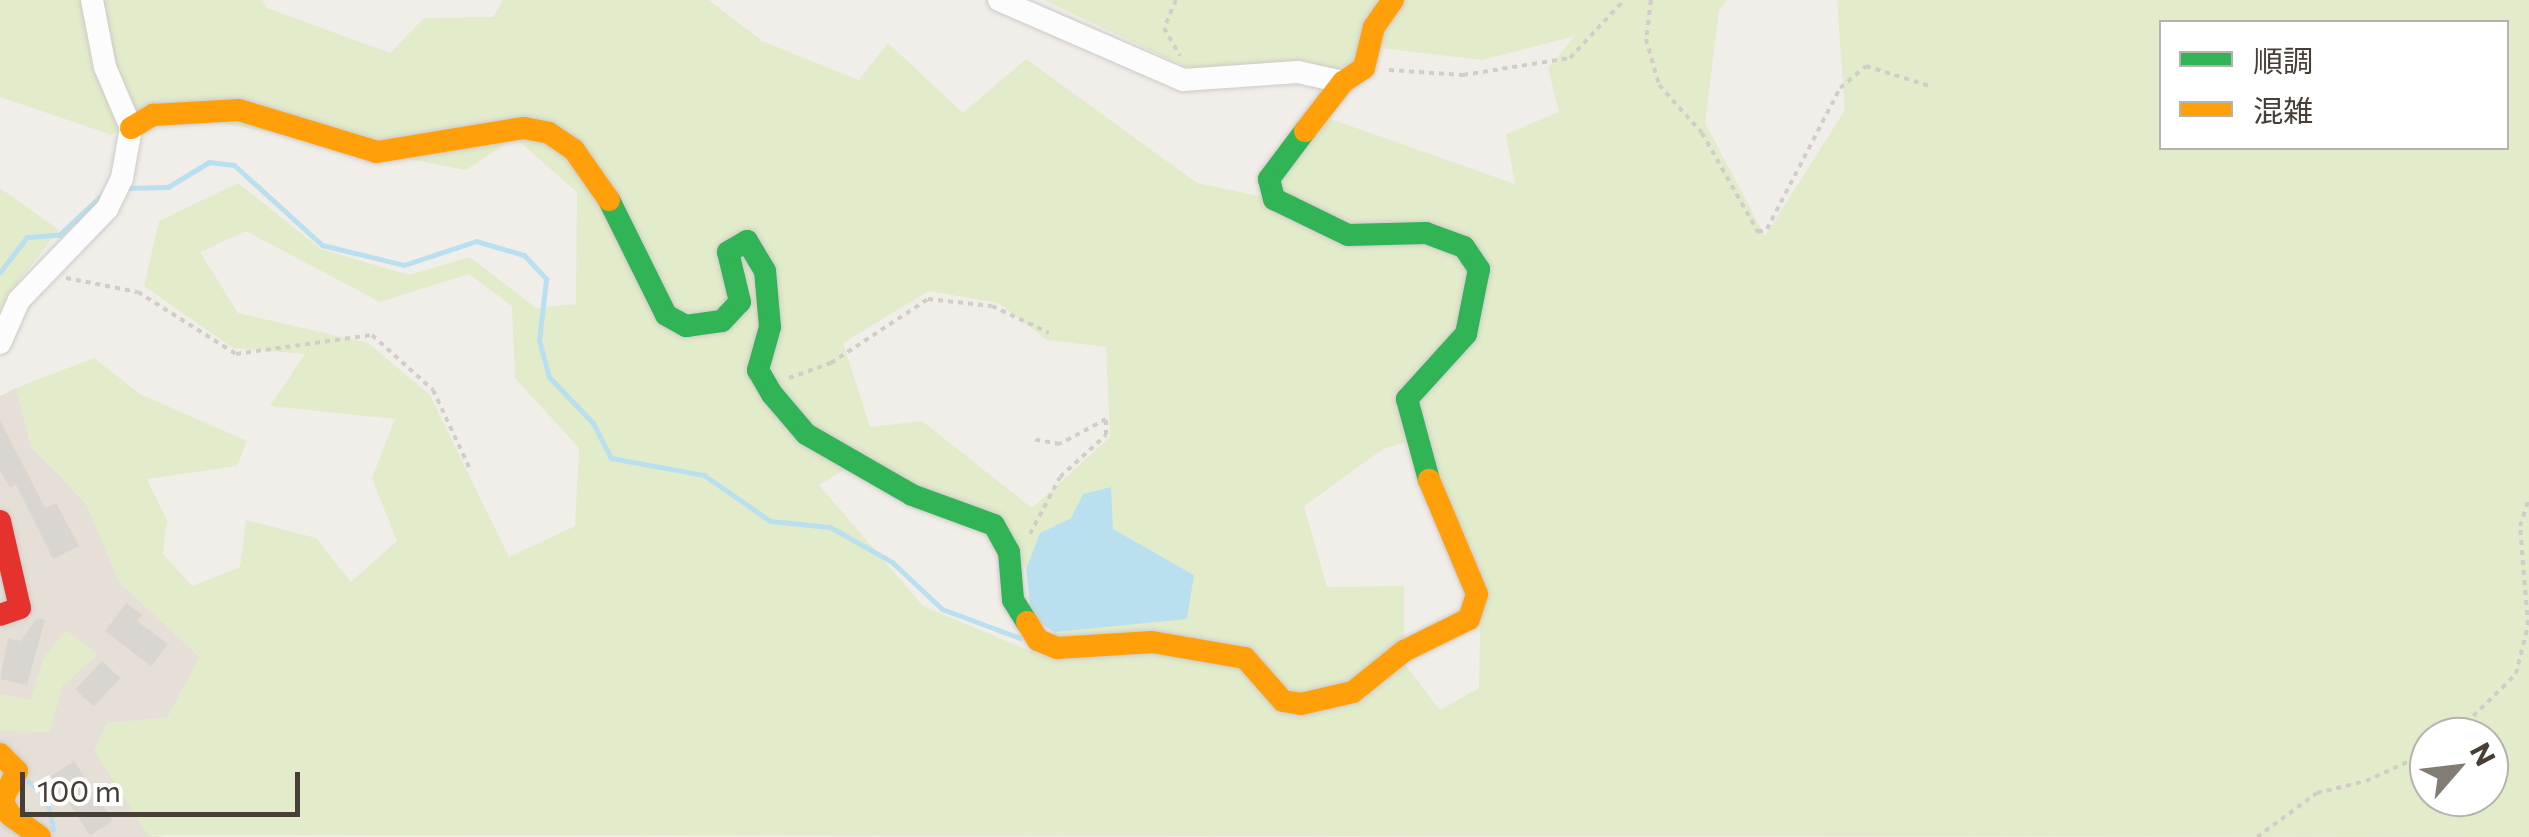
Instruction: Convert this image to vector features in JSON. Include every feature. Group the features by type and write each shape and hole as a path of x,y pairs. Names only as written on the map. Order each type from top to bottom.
{"street":[{"path":"0,343 19,300 118,187 132,128 105,67 92,0"},
{"path":"999,0 1109,53 1196,82 1298,72 1343,82"},
{"path":"132,128 154,115 239,110 378,152 434,138 483,138 524,128 549,133 574,150 612,205 666,315 686,326 722,321 740,302 728,252 732,244 746,241 765,271 770,327 758,370 772,394 822,442 912,496 994,525 1009,552 1013,600 1038,640 1057,648 1152,642 1246,658 1284,701 1302,704 1353,692 1404,652 1469,619 1478,594 1436,504 1406,400 1466,334 1480,284 1479,269 1464,247 1426,233 1348,236 1274,199 1269,179 1343,82 1364,68 1374,27 1393,0"},
{"path":"0,521 20,608 0,614"},
{"path":"0,754 17,772 2,800 10,816 40,837"}],"path":[{"path":"1176,0 1164,28 1196,82"},
{"path":"1364,68 1463,75 1570,58 1624,0"},
{"path":"1651,0 1646,38 1659,85 1702,133 1758,232 1766,229 1840,88 1866,66 1930,86"},
{"path":"42,274 138,292 236,354 372,335 433,390 470,469"},
{"path":"772,394 796,371 830,363 928,299 992,306 1049,333"},
{"path":"1026,542 1060,477 1106,435 1106,419 1060,444 1032,439"},
{"path":"2472,717 2516,674 2528,625 2520,540 2529,498"},
{"path":"2257,837 2316,792 2366,781 2409,761"}],"shaded area":[{"path":"16,388 32,448 86,503 120,583 200,657 167,718 107,723 148,835 166,837 0,837 0,396"}],"green space":[{"path":"0,0 262,0 267,8 390,53 424,18 493,17 503,0 709,0 762,41 859,80 888,43 963,113 1026,59 1197,183 1264,197 1328,118 1515,184 1506,134 1559,112 1548,68 1575,36 1482,60 1381,48 1335,70 1207,77 1044,0 1727,0 1719,10 1705,123 1765,236 1845,110 1837,0 2529,0 2529,837 148,835 94,750 107,723 167,718 200,657 120,583 86,503 32,448 16,388 94,358 140,394 247,441 237,466 147,479 167,520 163,554 192,586 240,567 246,520 316,538 351,582 397,541 372,478 395,419 270,406 305,354 233,348 144,286 159,221 238,183 321,249 409,275 470,257 536,308 576,304 577,192 515,138 466,170 147,109 112,135 0,97","holes":["246,231 380,302 469,274 512,306 515,378 579,448 575,526 509,557 430,395 368,343 238,313 200,252","929,291 998,303 1047,340 1106,347 1110,437 1032,508 922,421 870,427 843,343","1415,439 1481,579 1479,688 1440,710 1404,663 1404,586 1327,587 1304,506 1383,449","852,465 991,515 1026,569 1040,533 1071,518 1083,494 1113,529 1194,575 1054,632 1042,656 923,606 819,485"]},
{"path":"0,188 59,230 7,296 0,316"},
{"path":"66,630 98,654 62,687 50,732 0,731 0,694 31,700 43,659"}],"water":[{"path":"1111,487 1113,529 1194,575 1187,619 1054,632 1031,617 1026,569 1040,533 1071,518 1083,494"}],"building":[{"path":"0,420 45,508 56,503 79,546 53,559 16,485 10,488 0,470"},
{"path":"126,603 142,615 137,621 168,644 151,666 105,631"},
{"path":"37,618 45,620 27,685 0,679 8,638 21,641"},
{"path":"102,661 120,678 94,707 75,690"},
{"path":"74,761 113,821 90,835 51,776"}],"waterway":[{"path":"125,188 168,187 209,162 234,165 322,245 404,265 476,241 524,255 546,279 539,340 549,377 593,423 611,458 704,475 770,521 830,527 892,562 942,609 1020,638"},
{"path":"0,272 27,237 59,235 109,188"},
{"path":"29,782 46,796 53,829"}],"traffic: fast":[{"path":"1305,131 1269,179 1274,199 1348,235 1426,233 1464,247 1479,269 1466,334 1407,399 1429,480"},
{"path":"609,200 666,315 686,326 722,321 740,302 728,252 747,241 765,271 770,327 758,370 772,394 806,434 912,495 994,525 1009,552 1013,600 1027,622"}],"traffic: slow":[{"path":"1305,131 1343,82 1364,68 1374,27 1393,0"},
{"path":"131,128 153,115 239,110 377,152 524,128 549,133 574,150 609,200"},
{"path":"1027,622 1038,640 1057,648 1152,642 1245,658 1283,701 1301,704 1353,692 1404,651 1469,619 1477,594 1429,480"},
{"path":"0,754 17,771 2,800 10,815 40,837"}],"traffic: jam":[{"path":"0,521 20,608 0,615"}]}
